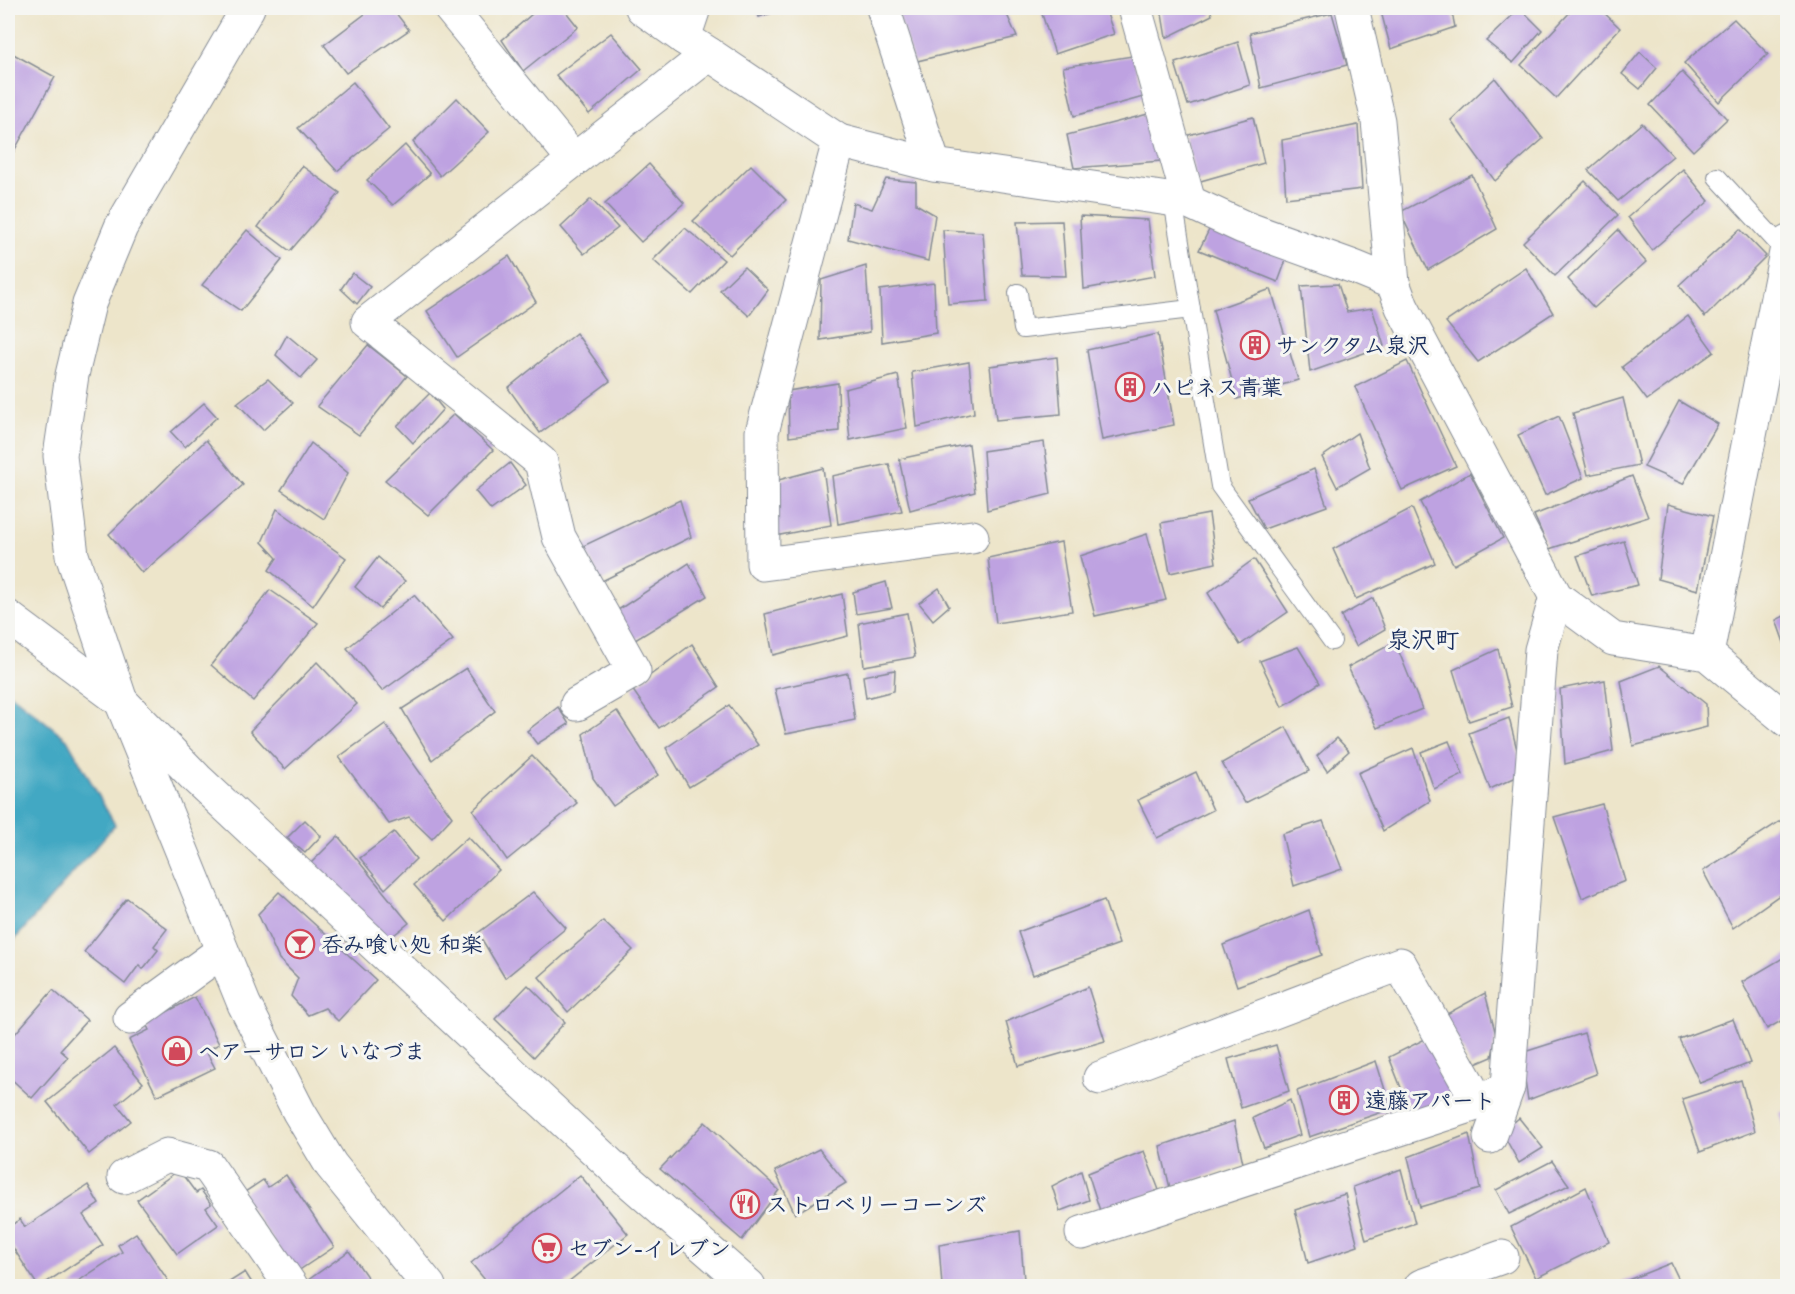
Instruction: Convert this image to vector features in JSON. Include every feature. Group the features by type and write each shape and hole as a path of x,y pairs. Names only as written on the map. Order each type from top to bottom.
{"street":[{"path":"248,8 121,227 89,304 72,375 60,456 72,555 121,701 244,1004 300,1112 331,1165 429,1287"},
{"path":"450,8 574,160"},
{"path":"642,8 839,141 934,165 1181,201 1243,227 1393,283"},
{"path":"694,8 697,46"},
{"path":"883,8 934,165"},
{"path":"1135,8 1181,201"},
{"path":"1352,8 1378,121 1393,283 1402,307 1459,410 1556,597 1613,639 1707,654 1788,721"},
{"path":"578,704 634,671 560,537 541,462 368,322 574,160 697,46"},
{"path":"839,141 762,432 763,564 972,537"},
{"path":"1707,654 1787,247"},
{"path":"1490,1137 1508,1088 1541,650 1556,597"},
{"path":"8,617 121,701 197,778 606,1160 749,1287"},
{"path":"130,1018 222,951"},
{"path":"1101,1078 1400,964 1479,1103"},
{"path":"1082,1233 1479,1103 1508,1088"},
{"path":"124,1176 167,1155 208,1166 291,1287"},
{"path":"1421,1287 1502,1257"}],"lane":[{"path":"1717,177 1787,247"},
{"path":"1181,201 1191,309 1221,486 1332,641"},
{"path":"1017,294 1023,329 1191,309"}],"water":[{"path":"8,692 67,739 115,825 8,947"}],"building":[{"path":"373,8 392,8 409,30 346,73 324,45"},
{"path":"539,8 563,8 578,27 523,71 502,40"},
{"path":"724,8 744,8 744,10 724,11"},
{"path":"756,8 788,8 759,17"},
{"path":"924,8 1004,8 1017,37 913,62 898,13 903,14"},
{"path":"1040,8 1105,8 1114,34 1055,54"},
{"path":"1161,8 1210,8 1212,15 1166,38"},
{"path":"1380,8 1451,8 1455,27 1391,49"},
{"path":"1520,8 1542,30 1513,63 1486,41"},
{"path":"1574,8 1599,8 1620,28 1556,98 1521,65"},
{"path":"1332,13 1347,65 1261,88 1250,33"},
{"path":"1734,19 1768,54 1719,102 1684,63"},
{"path":"611,33 642,69 589,114 556,75"},
{"path":"1238,42 1250,85 1188,105 1175,63"},
{"path":"8,51 55,77 8,162"},
{"path":"1640,52 1657,68 1640,89 1622,74"},
{"path":"1132,56 1147,96 1074,116 1063,67"},
{"path":"1682,72 1727,119 1693,151 1650,105"},
{"path":"1495,78 1543,139 1495,181 1451,120"},
{"path":"353,82 389,129 337,171 298,128"},
{"path":"457,98 489,132 440,176 413,142"},
{"path":"1152,113 1161,161 1074,168 1067,135"},
{"path":"1253,117 1264,163 1197,182 1185,136"},
{"path":"1642,123 1673,156 1618,201 1588,170"},
{"path":"1358,125 1362,189 1286,198 1282,140"},
{"path":"405,145 430,174 393,205 367,180"},
{"path":"649,164 684,203 641,242 605,204"},
{"path":"751,165 786,200 730,255 693,221"},
{"path":"302,166 340,193 290,251 258,227"},
{"path":"1683,169 1709,201 1652,250 1628,217"},
{"path":"1472,175 1497,229 1428,270 1400,212"},
{"path":"886,179 916,182 916,204 935,215 928,261 848,239 853,203 872,209"},
{"path":"1585,181 1618,215 1555,276 1523,242"},
{"path":"591,199 618,228 584,254 561,227"},
{"path":"1080,216 1148,220 1155,276 1084,289"},
{"path":"1062,221 1066,276 1022,275 1017,222"},
{"path":"1212,224 1288,255 1278,282 1199,250"},
{"path":"685,228 724,260 692,294 653,260"},
{"path":"1740,229 1766,256 1705,317 1679,285"},
{"path":"247,230 282,260 241,311 202,285"},
{"path":"943,230 983,232 988,301 948,304"},
{"path":"1618,230 1646,262 1594,308 1568,279"},
{"path":"509,256 536,302 457,357 427,311"},
{"path":"866,266 870,332 820,340 821,280"},
{"path":"744,267 768,290 749,316 720,290"},
{"path":"1526,268 1553,313 1478,362 1446,322"},
{"path":"352,273 370,287 357,304 341,289"},
{"path":"934,283 936,333 882,342 880,290"},
{"path":"1338,284 1347,312 1372,308 1384,346 1310,372 1301,286"},
{"name":"サンクタム泉沢","path":"1271,289 1298,380 1237,399 1213,310"},
{"path":"1688,316 1714,352 1647,400 1622,367"},
{"path":"576,333 610,381 540,433 508,388"},
{"name":"ハピネス青葉","path":"1158,334 1174,425 1102,440 1087,350"},
{"path":"287,335 317,360 301,378 276,355"},
{"path":"368,345 407,376 359,435 317,406"},
{"path":"1057,357 1061,414 996,420 990,366"},
{"path":"1407,361 1456,466 1402,490 1355,387"},
{"path":"969,362 974,413 917,427 912,372"},
{"path":"898,375 907,428 850,440 845,389"},
{"path":"268,379 293,403 263,430 237,403"},
{"path":"838,383 839,431 789,437 788,391"},
{"path":"430,393 443,409 413,443 397,426"},
{"path":"1623,398 1639,465 1588,475 1573,413"},
{"path":"1679,401 1718,424 1683,484 1644,467"},
{"path":"204,403 217,417 185,447 171,432"},
{"path":"454,414 493,450 428,515 385,480"},
{"path":"1559,416 1583,478 1545,495 1518,435"},
{"path":"1357,433 1370,468 1337,487 1322,457"},
{"path":"206,440 243,485 142,573 109,534"},
{"path":"1044,442 1051,494 987,510 983,451"},
{"path":"311,443 348,473 324,519 281,490"},
{"path":"969,444 975,492 910,510 899,459"},
{"path":"510,463 526,485 491,510 475,491"},
{"path":"889,464 902,511 838,524 832,476"},
{"path":"823,468 831,525 775,536 771,482"},
{"path":"1314,469 1327,506 1264,529 1248,498"},
{"path":"1470,473 1503,538 1454,565 1420,502"},
{"path":"1632,476 1648,517 1549,549 1534,515"},
{"path":"680,500 691,537 602,581 583,546"},
{"path":"1668,504 1713,516 1698,590 1658,579"},
{"path":"1412,508 1435,563 1356,599 1333,549"},
{"path":"277,509 346,558 313,606 269,570 277,558 262,542"},
{"path":"1209,514 1216,563 1170,573 1161,523"},
{"path":"1147,534 1166,600 1095,616 1080,556"},
{"path":"1624,541 1638,585 1592,596 1577,556"},
{"path":"1061,542 1072,611 996,623 988,558"},
{"path":"378,557 405,581 380,609 355,587"},
{"path":"1254,559 1288,612 1240,645 1208,593"},
{"path":"689,563 707,596 632,642 615,612"},
{"path":"886,582 892,608 856,614 853,592"},
{"path":"939,588 949,606 933,620 919,603"},
{"path":"270,590 318,623 253,701 211,665"},
{"path":"842,594 848,636 773,655 765,614"},
{"path":"414,595 453,640 382,691 347,648"},
{"path":"1373,598 1385,629 1356,646 1341,616"},
{"path":"907,613 915,657 864,666 859,623"},
{"path":"1788,614 1788,651 1787,651 1776,620"},
{"path":"1395,642 1422,709 1377,728 1348,667"},
{"path":"692,644 719,687 659,728 632,689"},
{"path":"1298,647 1320,683 1282,707 1260,661"},
{"path":"1498,649 1512,707 1469,721 1453,670"},
{"path":"317,662 357,704 285,769 250,731"},
{"path":"1659,666 1706,704 1707,727 1633,746 1621,681"},
{"path":"466,668 495,711 432,760 402,709"},
{"path":"895,670 894,691 866,698 863,676"},
{"path":"848,673 855,720 786,734 775,689"},
{"path":"1605,680 1613,751 1565,764 1560,689"},
{"path":"729,705 758,745 689,787 666,748"},
{"path":"558,707 569,724 537,744 527,731"},
{"path":"617,711 658,775 613,806 593,778 583,734"},
{"path":"1509,718 1523,774 1490,789 1469,733"},
{"path":"385,724 452,817 432,839 409,817 389,824 339,757"},
{"path":"1286,727 1309,771 1245,803 1222,763"},
{"path":"1337,738 1349,751 1327,771 1317,756"},
{"path":"1449,741 1463,775 1434,789 1421,752"},
{"path":"1413,748 1430,801 1383,831 1358,773"},
{"path":"532,756 577,803 507,860 473,810"},
{"path":"1196,772 1213,810 1157,838 1138,800"},
{"path":"1602,804 1625,881 1582,898 1554,817"},
{"path":"1788,816 1788,889 1733,928 1703,871"},
{"path":"305,820 321,836 305,853 287,838"},
{"path":"1323,821 1342,869 1294,886 1282,834"},
{"path":"394,832 416,859 385,889 360,858"},
{"path":"338,836 409,923 385,942 309,865"},
{"path":"468,837 499,870 446,921 414,885"},
{"path":"279,892 376,980 338,1021 325,1008 308,1015 291,996 298,978 279,959 258,914"},
{"path":"533,892 566,928 505,978 478,933"},
{"path":"127,898 167,929 154,946 158,950 143,969 139,965 125,984 84,952"},
{"path":"1104,900 1119,944 1033,975 1018,932"},
{"path":"1309,910 1322,955 1237,986 1223,945"},
{"path":"603,921 633,950 568,1012 539,977"},
{"path":"1788,955 1788,1017 1767,1029 1742,982"},
{"path":"528,985 565,1022 534,1057 495,1019"},
{"path":"1088,987 1105,1041 1018,1066 1006,1022"},
{"path":"53,990 87,1020 60,1050 68,1057 32,1098 8,1076 8,1042"},
{"path":"1485,993 1496,1035 1492,1057 1471,1066 1445,1015"},
{"path":"195,997 219,1044 206,1051 215,1068 157,1096 129,1040 149,1030 146,1023"},
{"path":"1733,1019 1750,1063 1700,1083 1679,1039"},
{"path":"1584,1033 1596,1074 1528,1100 1521,1053"},
{"path":"1431,1036 1457,1095 1411,1113 1389,1057"},
{"path":"1276,1045 1289,1091 1241,1108 1228,1059"},
{"path":"114,1048 143,1083 117,1104 131,1121 89,1154 47,1102"},
{"name":"遠藤アパート","path":"1376,1061 1391,1109 1309,1137 1297,1091"},
{"path":"1741,1080 1755,1131 1700,1152 1682,1099"},
{"path":"1290,1100 1300,1135 1264,1148 1253,1118"},
{"path":"1788,1110 1788,1137 1787,1137 1780,1113"},
{"path":"1519,1118 1543,1148 1519,1163 1502,1132"},
{"path":"1234,1121 1243,1163 1170,1188 1160,1146"},
{"path":"705,1122 779,1190 742,1240 660,1169"},
{"path":"1469,1134 1480,1189 1420,1207 1408,1157"},
{"path":"819,1149 846,1183 795,1214 775,1171"},
{"path":"1144,1151 1159,1190 1101,1214 1088,1173"},
{"path":"1552,1161 1569,1185 1509,1214 1496,1190"},
{"path":"1401,1169 1415,1223 1366,1240 1353,1187"},
{"path":"179,1170 196,1193 201,1190 211,1204 206,1208 218,1225 177,1254 137,1200"},
{"path":"1081,1171 1089,1200 1060,1211 1052,1186"},
{"path":"286,1175 334,1247 295,1273 242,1194 263,1180 268,1187"},
{"path":"580,1175 628,1234 563,1286 490,1286 471,1263"},
{"path":"88,1185 99,1204 83,1215 103,1245 38,1286 8,1240 8,1228 20,1219 25,1227"},
{"path":"1586,1187 1609,1242 1536,1278 1511,1227"},
{"path":"1345,1194 1358,1246 1308,1263 1295,1210"},
{"path":"1020,1231 1024,1280 976,1286 942,1286 939,1245"},
{"path":"136,1233 171,1285 71,1286 122,1252 118,1245"},
{"path":"349,1251 372,1284 368,1286 306,1286 304,1283"},
{"path":"1671,1263 1682,1286 1613,1286"},
{"path":"245,1272 254,1286 223,1286"}],"place":[{"name":"サンクタム泉沢","path":"1255,345"},
{"name":"ハピネス青葉","path":"1130,387"},
{"name":"呑み喰い処 和楽","path":"300,944"},
{"name":"ヘアーサロン いなづま","path":"177,1051"},
{"name":"遠藤アパート","path":"1344,1100"},
{"name":"ストロベリーコーンズ","path":"745,1204"},
{"name":"セブン-イレブン","path":"547,1248"}],"district":[{"name":"泉沢町","path":"1423,640"}]}
